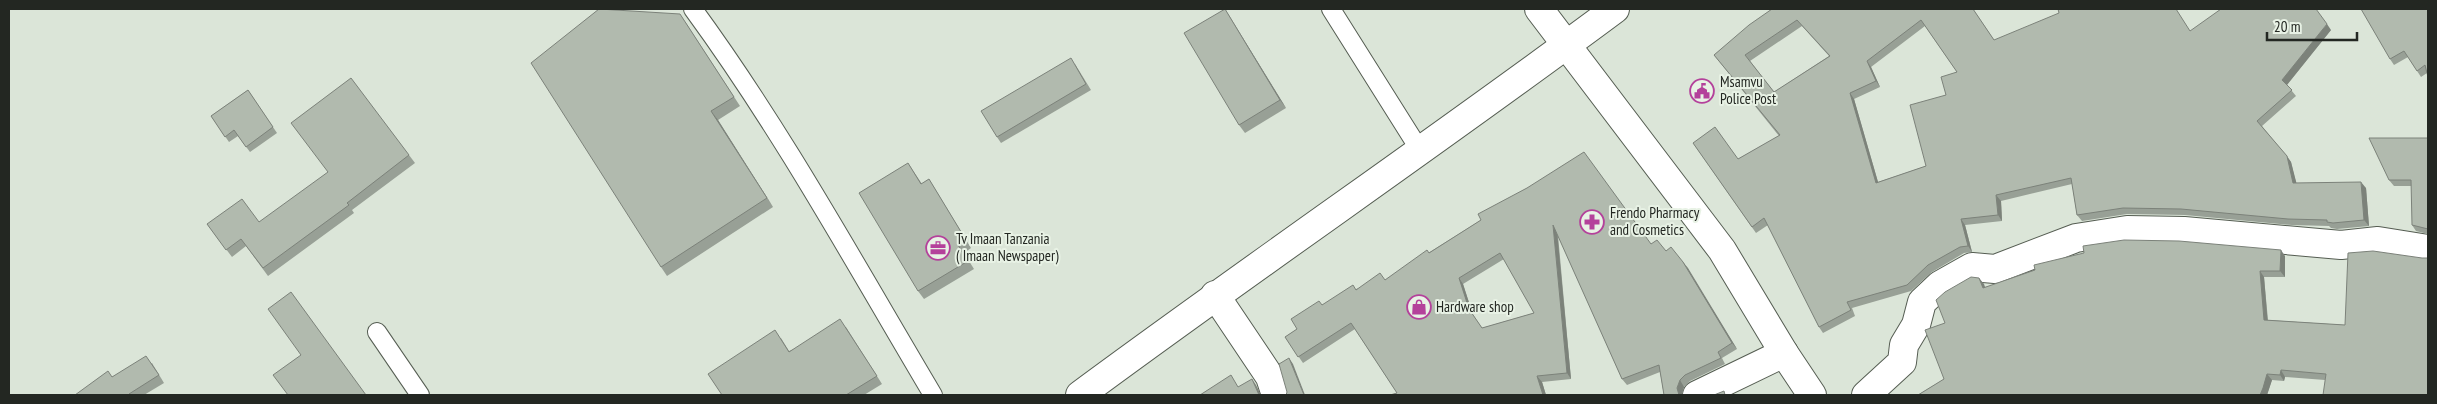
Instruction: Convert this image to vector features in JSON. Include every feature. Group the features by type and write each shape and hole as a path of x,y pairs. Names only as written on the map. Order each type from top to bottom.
{"street":[{"path":"1539,9 1722,250 1784,354 1812,395"},
{"path":"1080,395 1215,295 1421,152 1616,9"},
{"path":"1866,395 1902,362 1904,345 1916,326 1922,302 1940,285 1972,267 1995,269 2076,238 2127,230 2184,231 2341,245 2378,241 2428,249"},
{"path":"1215,295 1270,377 1276,395"},
{"path":"1696,395 1784,354"}],"lane":[{"path":"693,9 726,53 779,133 933,395"},
{"path":"1331,9 1421,152"},
{"path":"376,332 420,395"}],"building":[{"path":"599,9 680,14 734,97 711,111 767,198 661,267 531,63"},
{"path":"1225,9 1280,100 1239,125 1184,33"},
{"path":"1772,9 1973,9 1994,40 2059,13 2058,9 2176,9 2190,31 2221,9 2316,9 2327,24 2282,80 2292,90 2257,121 2287,156 2293,183 2361,182 2364,220 2333,223 2327,222 2327,220 2288,219 2181,209 2123,208 2077,215 2071,178 1996,195 1998,215 1961,219 1968,246 1960,247 1928,265 1907,285 1847,302 1851,310 1819,327 1764,218 1752,227 1693,143 1715,127 1738,159 1780,135 1714,55 1749,25","holes":["1797,20 1830,56 1774,92 1745,55","1921,20 1957,72 1941,77 1946,95 1910,105 1926,166 1876,183 1850,93 1876,81 1867,61"]},
{"path":"2361,9 2428,9 2428,77 2425,65 2417,71 2404,51 2390,59"},
{"path":"1071,58 1086,84 997,137 981,111"},
{"path":"351,78 409,155 347,203 349,205 263,268 241,239 226,250 207,224 242,199 259,222 328,172 291,123"},
{"path":"248,90 273,127 246,147 234,130 225,137 211,116"},
{"path":"2369,138 2428,138 2428,229 2412,225 2411,180 2389,180"},
{"path":"1584,152 1651,244 1657,240 1666,251 1671,247 1683,262 1732,343 1718,352 1721,358 1685,375 1680,380 1677,388 1679,395 1664,395 1659,365 1622,379 1553,225 1567,373 1537,376 1543,395 1390,395 1397,393 1351,323 1298,357 1285,337 1297,329 1291,319 1319,301 1322,305 1353,285 1356,290 1380,273 1385,280 1427,250 1429,253 1481,220 1478,214 1527,188","holes":["1500,253 1534,313 1482,328 1469,309 1459,278"]},
{"path":"908,163 921,184 929,179 966,240 958,245 968,261 918,291 859,193"},
{"path":"2124,240 2179,241 2281,250 2280,271 2260,271 2264,320 2345,325 2348,253 2373,251 2428,258 2428,395 2323,395 2326,374 2281,370 2280,375 2267,374 2260,395 1918,395 1944,379 1925,330 1945,323 1936,300 1945,292 1971,277 1979,278 1983,288 2035,270 2034,265 2084,253 2083,246"},
{"path":"291,292 366,395 288,395 273,375 301,355 268,309"},
{"path":"840,319 877,376 846,395 722,395 708,374 775,330 789,352"},
{"path":"146,356 159,375 130,395 75,395 108,371 112,377"},
{"path":"1289,358 1304,395 1286,395 1287,392 1279,364"},
{"path":"1231,375 1238,387 1252,379 1259,395 1200,395"},
{"path":"1724,391 1725,395 1714,395"}],"place":[{"name":"Msamvu Police Post","path":"1702,91"},
{"name":"Frendo Pharmacy and Cosmetics","path":"1592,222"},
{"name":"Tv Imaan Tanzania ( Imaan Newspaper)","path":"938,248"},
{"name":"Hardware shop","path":"1419,307"}]}
